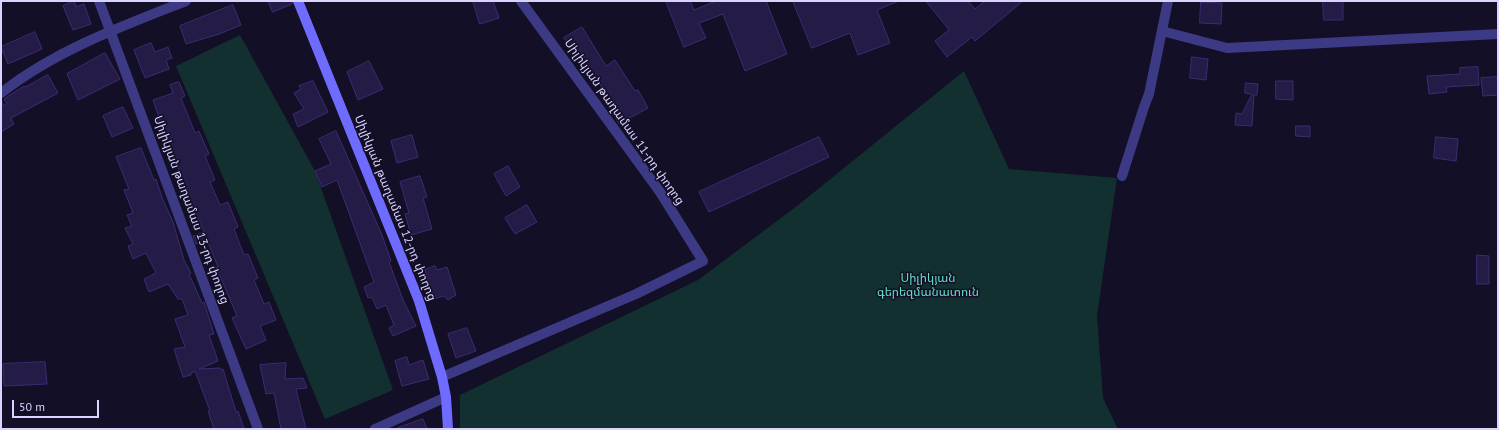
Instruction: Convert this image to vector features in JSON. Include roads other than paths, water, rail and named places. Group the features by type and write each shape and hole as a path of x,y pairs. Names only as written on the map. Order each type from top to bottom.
{"main road":[{"name":"Սիլիկյան թաղամաս 12-րդ փողոց","path":"298,1 419,301 442,378 446,397 448,429"}],"street":[{"name":"Սիլիկյան թաղամաս 13-րդ փողոց","path":"99,1 258,429"},
{"path":"1,93 16,81 45,63 110,30 186,1"},
{"name":"Սիլիկյան թաղամաս 11-րդ փողոց","path":"442,378 629,297 703,262 660,192 521,1"},
{"path":"1122,176 1149,94 1168,1"},
{"path":"1162,32 1227,48 1498,34"},
{"path":"375,429 446,397"}],"park label":[{"name":"Սիլիկյան գերեզմանատուն","path":"928,286"}]}
